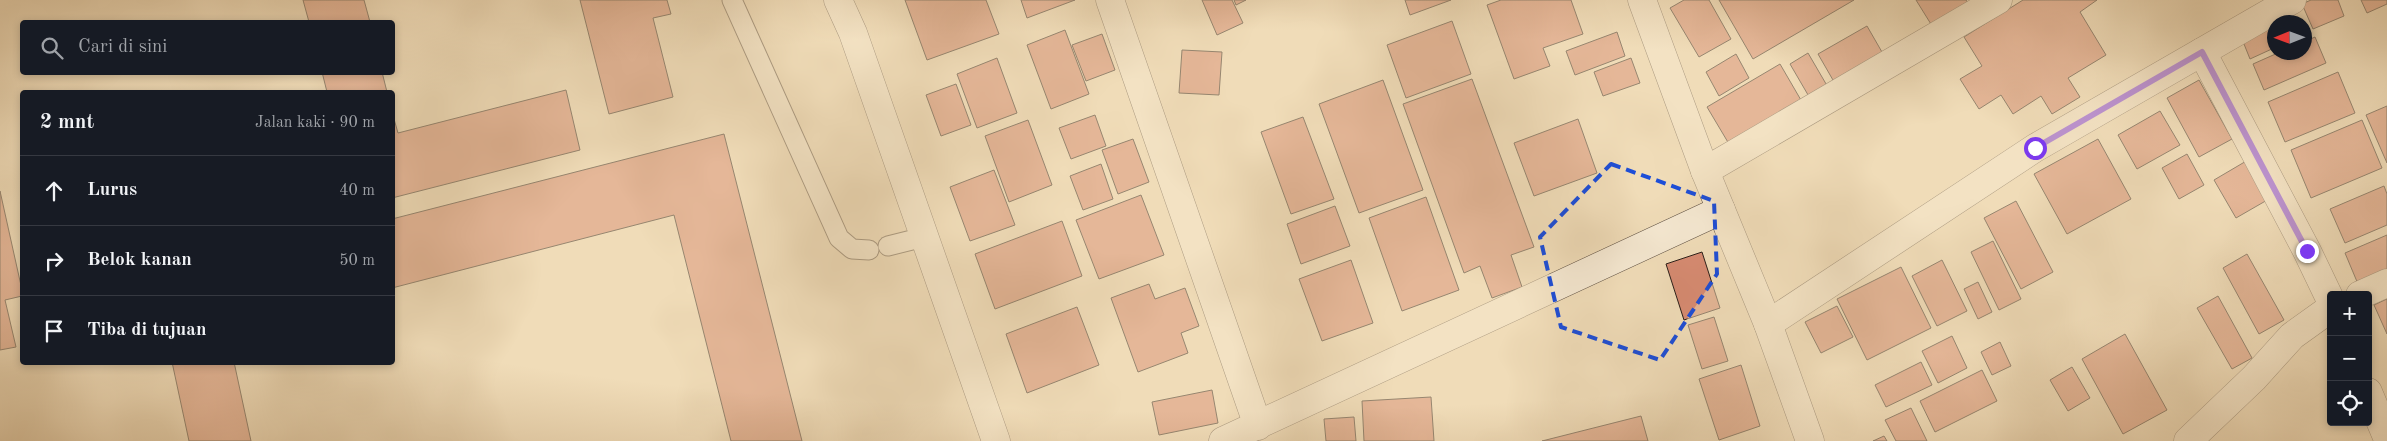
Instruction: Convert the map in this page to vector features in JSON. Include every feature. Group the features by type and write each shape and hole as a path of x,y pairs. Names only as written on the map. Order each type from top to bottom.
{"street":[{"path":"838,0 853,34 996,441"},
{"path":"1110,0 1258,426"},
{"path":"1642,0 1704,171 1768,324 1810,441"},
{"path":"1704,171 1998,0"},
{"path":"1768,324 2035,148 2292,0"},
{"path":"2202,52 2327,293"},
{"path":"1223,441 1721,210"},
{"path":"2370,291 2387,284"},
{"path":"2188,441 2254,378 2292,336 2327,311"},
{"path":"2372,402 2387,438"}],"lane":[{"path":"732,0 839,238 852,249 869,250"},
{"path":"888,246 924,237"}],"highlighted area":[{"path":"1611,164 1714,201 1717,274 1660,360 1561,327 1540,237"}],"building":[{"path":"303,0 364,0 369,20 308,20"},
{"path":"580,0 667,0 671,14 653,18 673,97 609,114"},
{"path":"905,0 986,0 999,34 927,60"},
{"path":"1021,0 1075,0 1027,18"},
{"path":"1202,0 1232,0 1243,23 1217,35"},
{"path":"1234,0 1246,0 1236,5"},
{"path":"1405,0 1451,0 1410,15"},
{"path":"1501,0 1571,0 1583,34 1543,48 1550,66 1514,79 1487,5"},
{"path":"1684,0 1709,0 1731,39 1699,57 1670,8"},
{"path":"1719,0 1854,0 1753,59"},
{"path":"1916,0 1966,0 1971,7 1934,29"},
{"path":"2023,0 2097,0 2080,12 2106,55 2068,78 2080,97 2052,114 2041,96 2013,114 2001,95 1979,109 1960,79 1982,66 1964,37"},
{"path":"2311,0 2338,0 2344,16 2313,29 2312,15 2307,15 2302,4"},
{"path":"2361,0 2387,0 2387,4 2367,13"},
{"path":"1452,21 1471,74 1406,98 1387,45"},
{"path":"2267,23 2267,51 2250,59 2240,34"},
{"path":"1867,26 1886,59 1837,87 1818,54"},
{"path":"1065,30 1089,94 1051,109 1027,45"},
{"path":"1617,32 1625,56 1575,75 1566,51"},
{"path":"1102,34 1115,70 1086,81 1072,45"},
{"path":"2315,37 2326,63 2264,90 2253,64 2267,58 2267,60 2312,60 2312,38"},
{"path":"1182,50 1222,52 1219,95 1179,93"},
{"path":"1808,53 1829,89 1811,100 1790,64"},
{"path":"1736,54 1749,78 1719,96 1706,72"},
{"path":"997,58 1017,113 977,128 957,74"},
{"path":"1631,58 1640,83 1603,96 1594,72"},
{"path":"1780,64 1805,107 1732,149 1707,107"},
{"path":"2338,72 2355,113 2285,142 2268,102"},
{"path":"323,75 383,75 386,90 326,90"},
{"path":"1472,79 1534,247 1511,255 1522,287 1492,298 1480,266 1464,273 1403,104"},
{"path":"1383,80 1423,190 1359,213 1319,104"},
{"path":"2199,80 2232,139 2199,157 2167,98"},
{"path":"956,84 971,125 941,136 926,95"},
{"path":"566,90 580,150 395,197 395,122 398,133"},
{"path":"2387,106 2387,163 2366,115"},
{"path":"2160,111 2180,145 2137,169 2118,135"},
{"path":"1095,115 1106,146 1071,159 1059,128"},
{"path":"1303,117 1334,199 1291,214 1261,132"},
{"path":"1578,119 1597,173 1534,196 1514,143"},
{"path":"1028,120 1052,185 1009,202 985,136"},
{"path":"2362,120 2382,168 2311,198 2291,150"},
{"path":"724,134 802,441 731,441 674,215 395,287 395,218"},
{"path":"1133,139 1149,182 1118,194 1102,150"},
{"path":"2098,139 2131,199 2067,234 2034,174"},
{"path":"2187,154 2204,185 2179,199 2162,168"},
{"path":"2248,160 2269,199 2236,218 2214,180"},
{"path":"1101,164 1113,199 1083,210 1070,176"},
{"path":"994,170 1015,225 970,241 950,187"},
{"path":"2384,186 2387,194 2387,225 2345,243 2330,209"},
{"path":"0,191 20,281 20,296 5,300 16,347 0,350"},
{"path":"1141,195 1164,255 1099,279 1076,220"},
{"path":"1426,197 1459,290 1402,311 1369,218"},
{"path":"2016,201 2053,272 2021,289 1984,218"},
{"path":"1335,206 1350,246 1301,264 1287,224"},
{"path":"1062,221 1082,276 995,309 975,254"},
{"path":"2387,235 2387,272 2358,284 2345,253"},
{"path":"1993,241 2021,299 1999,310 1971,252"},
{"path":"1702,252 1720,308 1684,320 1666,264"},
{"path":"2247,254 2284,320 2259,334 2223,268"},
{"path":"1351,260 1373,323 1322,341 1299,279"},
{"path":"1942,260 1967,311 1937,326 1912,276"},
{"path":"1901,267 1931,328 1867,360 1837,299"},
{"path":"1978,282 1992,312 1978,319 1964,289"},
{"path":"1149,284 1155,299 1185,288 1199,326 1181,333 1188,353 1138,372 1111,298"},
{"path":"2218,296 2252,358 2232,369 2197,308"},
{"path":"2387,299 2387,334 2374,305"},
{"path":"1837,306 1853,337 1821,353 1805,322"},
{"path":"1077,307 1099,365 1027,393 1006,334"},
{"path":"1714,317 1728,361 1702,369 1688,325"},
{"path":"2125,334 2167,410 2123,434 2082,359"},
{"path":"1952,336 1967,368 1938,383 1922,351"},
{"path":"2000,342 2011,366 1992,375 1981,352"},
{"path":"1921,362 1932,385 1886,407 1875,385"},
{"path":"173,365 235,365 251,441 189,441"},
{"path":"1741,365 1760,426 1719,440 1699,379"},
{"path":"2072,367 2090,398 2068,411 2050,380"},
{"path":"1982,370 1997,401 1935,432 1920,401"},
{"path":"1212,390 1218,423 1159,435 1152,402"},
{"path":"1431,397 1434,441 1364,441 1362,401"},
{"path":"1911,408 1927,441 1896,441 1885,420"},
{"path":"1641,416 1648,441 1542,441"},
{"path":"1354,417 1356,441 1326,441 1324,419"},
{"path":"1884,436 1887,441 1873,441"}],"route":[{"path":"2035,148 2202,52 2307,251"}]}
